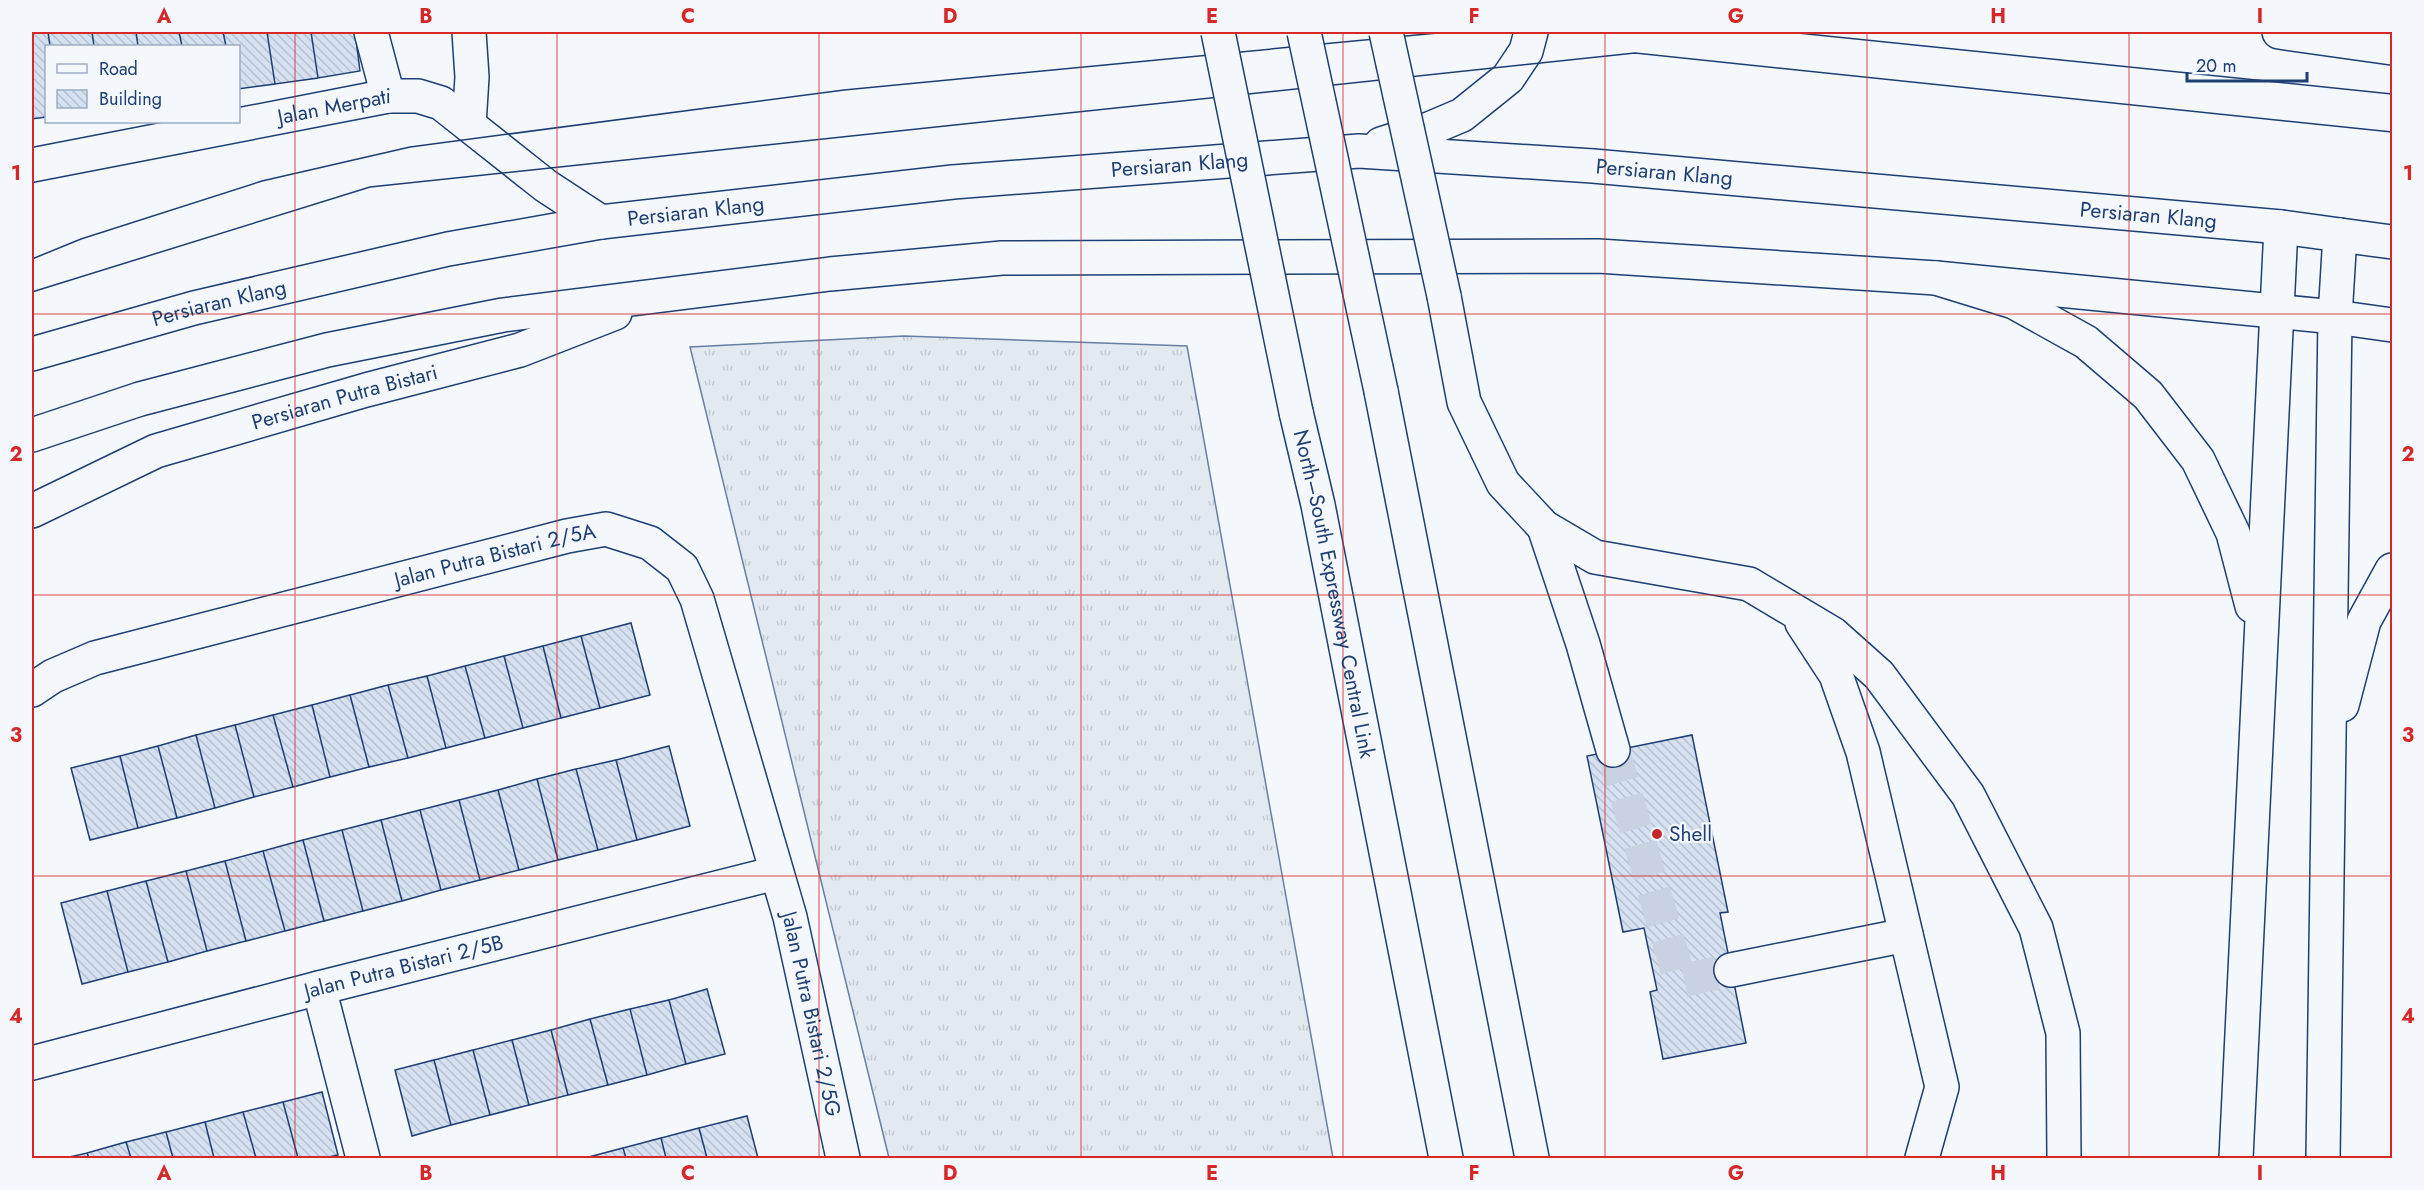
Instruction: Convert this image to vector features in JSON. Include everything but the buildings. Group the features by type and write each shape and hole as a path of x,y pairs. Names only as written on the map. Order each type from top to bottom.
{"main road":[{"path":"371,32 388,96"},
{"path":"469,32 472,77 469,125"},
{"name":"North–South Expressway Central Link","path":"1218,32 1296,412 1318,505 1446,1158"},
{"path":"1304,32 1381,391 1532,1158"},
{"path":"1386,32 1444,296 1464,402 1503,483 1544,527 1595,556 1749,584 1833,634 1879,675 1968,795 2036,928 2063,1033 2064,1158"},
{"path":"1359,151 1429,129 1462,115 1508,78 1526,51 1531,32"},
{"path":"2279,32 2392,48"},
{"name":"Jalan Merpati","path":"32,165 388,96 418,96 441,103 546,186 601,222"},
{"name":"Persiaran Klang","path":"32,354 194,308 437,252 601,222 953,182 1359,151 1593,166 2281,227 2392,242"},
{"path":"2236,1158 2281,227"},
{"path":"2323,1158 2335,317 2340,235"},
{"path":"32,435 140,399 327,350 503,315 830,274 1002,258 1598,256 1936,278 2277,310 2392,326"},
{"path":"1936,278 2014,302 2086,342 2148,395 2155,404 2198,460 2234,533 2254,612 2257,694"},
{"name":"Persiaran Putra Bistari","path":"32,511 156,451 366,390 520,350 664,294"},
{"path":"1544,527 1583,644 1613,750"},
{"name":"Jalan Putra Bistari 2/5A","path":"32,690 53,676 94,658 556,539 606,529 650,543 682,568 697,599 777,873"},
{"path":"2329,756 2364,621 2392,570"},
{"path":"1792,609 1836,675 1863,752 1942,1088 1922,1158"},
{"name":"Jalan Putra Bistari 2/5B","path":"32,1063 318,988 777,873"},
{"name":"Jalan Putra Bistari 2/5G","path":"777,873 790,917 843,1158"},
{"path":"1731,970 1906,935"},
{"path":"318,988 363,1158"}],"green space":[{"path":"904,336 1187,346 1333,1158 889,1158 690,347"}],"tunnel":[{"path":"1613,750 1680,981 1731,970"}],"tram line":[{"path":"32,259 81,239 262,181 410,147 844,90 1448,32"},
{"path":"1788,32 2392,94"},
{"path":"32,292 370,187 1635,53 2392,132"}],"place":[{"name":"Shell","path":"1657,834"}]}
